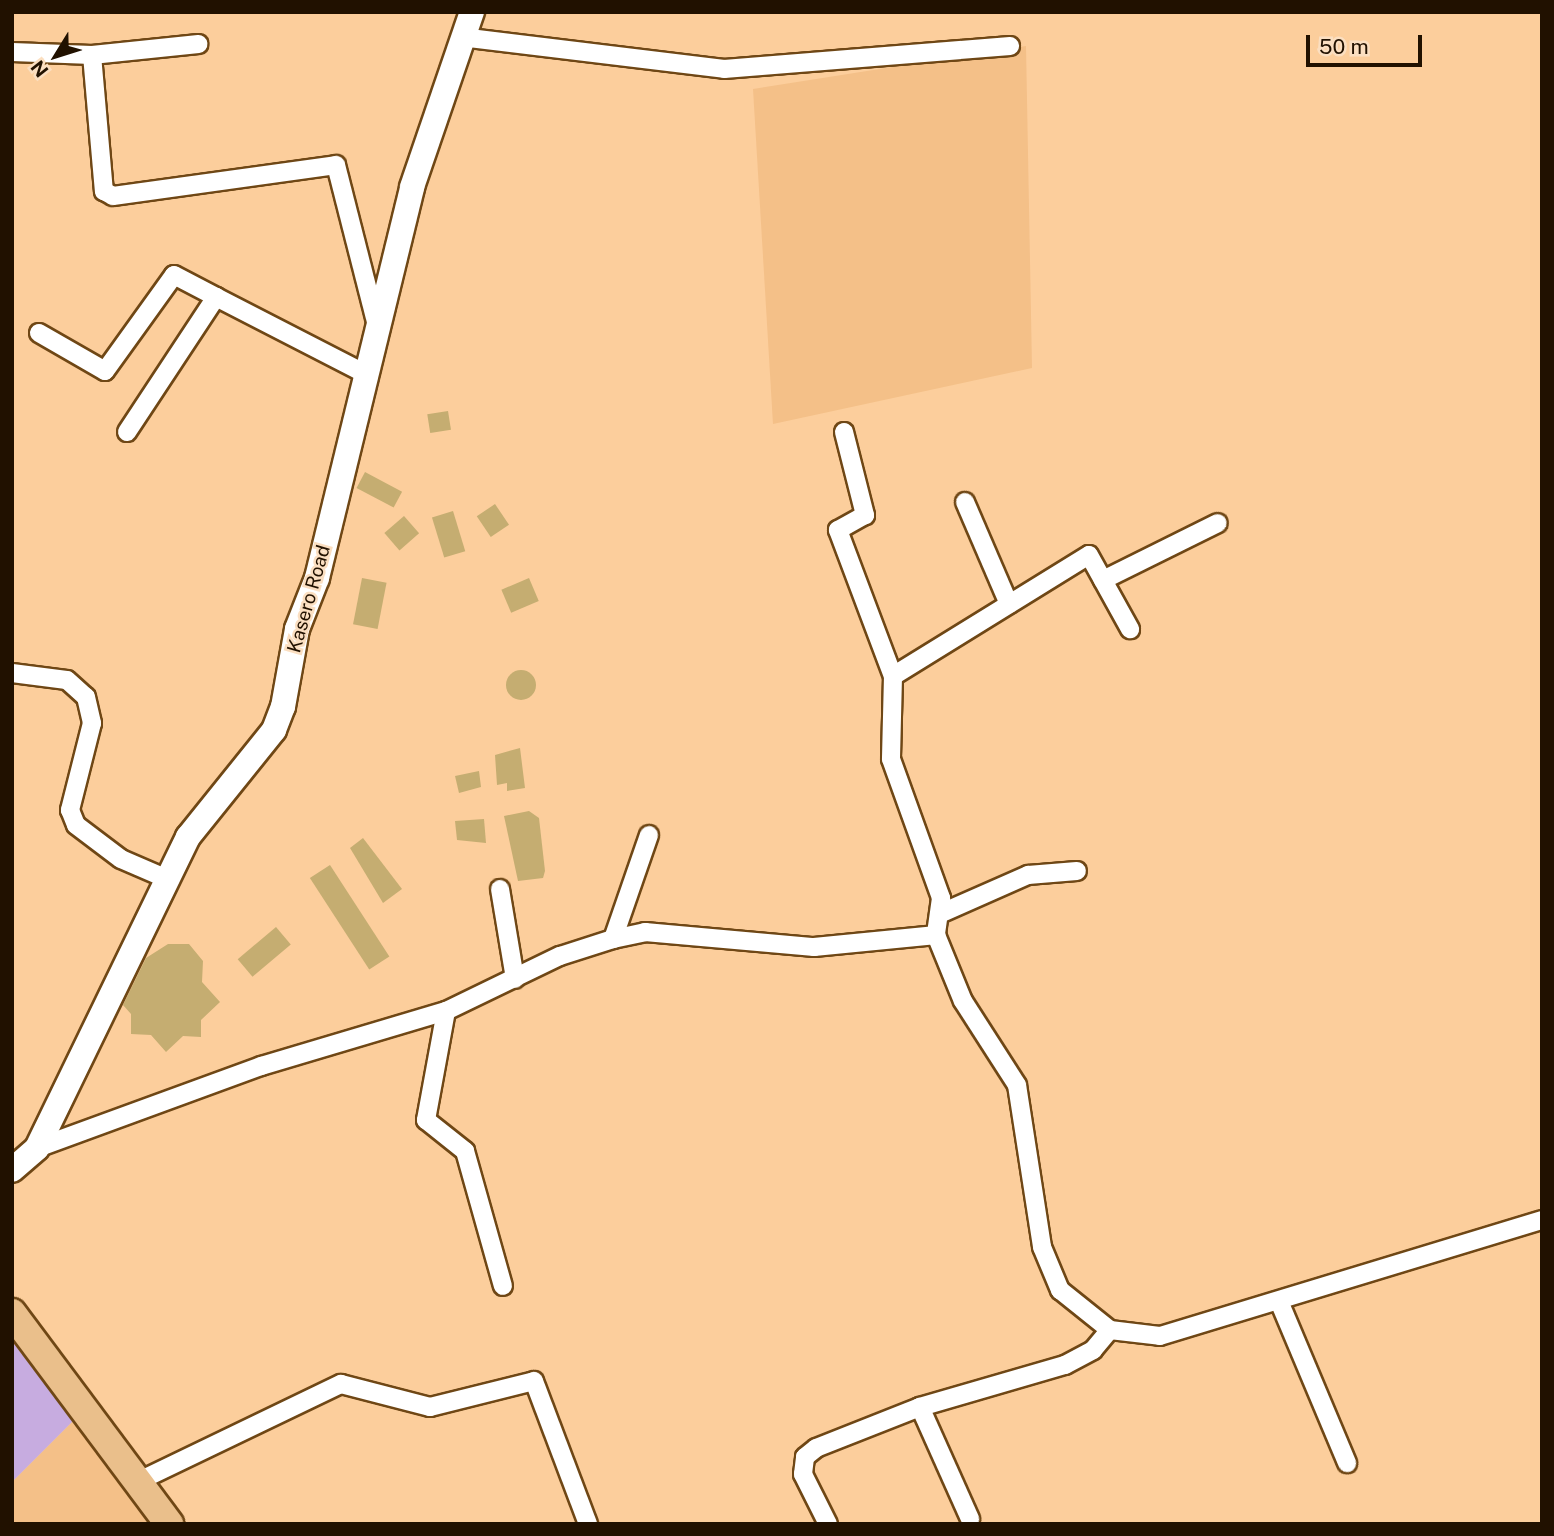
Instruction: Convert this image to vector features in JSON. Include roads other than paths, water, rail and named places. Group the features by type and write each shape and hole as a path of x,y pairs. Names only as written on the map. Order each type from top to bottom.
{"main road":[{"path":"12,1313 139,1480 169,1524"}],"street":[{"name":"Kasero Road","path":"12,1170 37,1148 165,878 188,837 274,730 283,707 298,629 317,578 412,187 461,37 472,12"},
{"path":"461,37 724,69 1010,46"},
{"path":"12,52 92,55 198,44"},
{"path":"92,55 104,191 113,196 336,165 378,329"},
{"path":"38,333 105,371 174,275 366,374"},
{"path":"127,432 216,297"},
{"path":"844,432 865,515 838,530 893,676 891,759 944,912 936,935 963,1001 1017,1085 1050,1271 1060,1290 1110,1330 1160,1336 1542,1220"},
{"path":"965,502 1009,604"},
{"path":"1103,580 1218,523"},
{"path":"893,676 1089,555 1130,629"},
{"path":"12,673 67,680 86,697 92,723 70,810 76,825 121,859 165,878"},
{"path":"613,939 649,835"},
{"path":"944,912 1028,875 1077,871"},
{"path":"500,889 515,979"},
{"path":"37,1148 261,1066 446,1011 613,939 645,932 825,947 936,935"},
{"path":"446,1011 426,1120 466,1151 503,1286"},
{"path":"1279,1301 1347,1463"},
{"path":"828,1524 803,1474 805,1457 920,1407 1065,1365 1093,1350 1110,1330"},
{"path":"139,1480 341,1384 430,1406 534,1381 588,1524"},
{"path":"920,1407 970,1519"}]}
